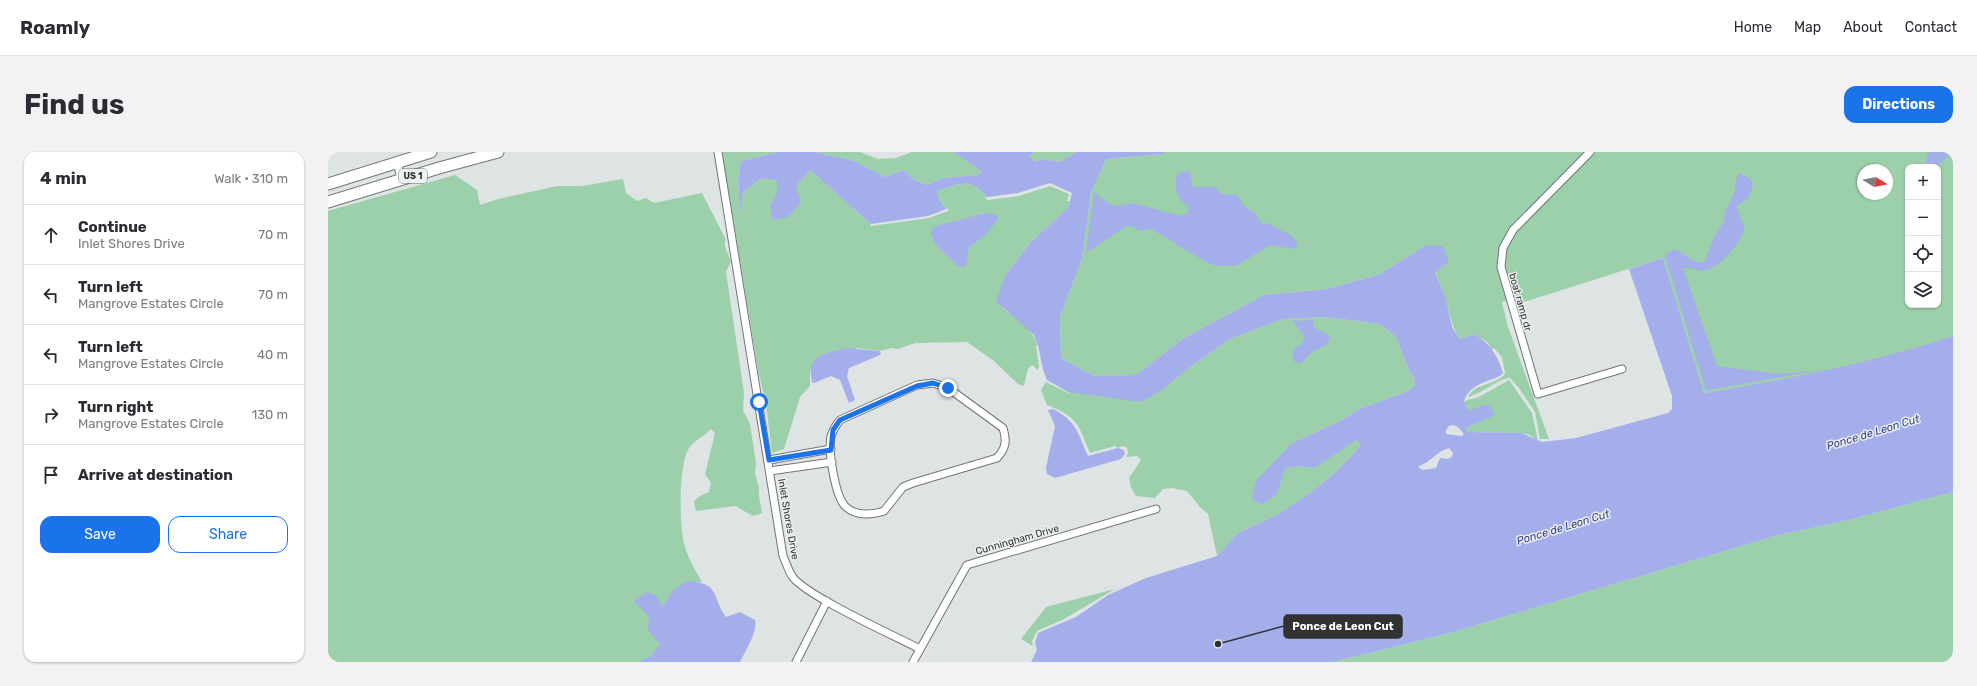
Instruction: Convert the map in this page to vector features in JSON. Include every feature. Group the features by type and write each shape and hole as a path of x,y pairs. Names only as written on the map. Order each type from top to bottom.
{"main road":[{"name":"US 1","path":"328,184 431,152"},
{"name":"US 1","path":"328,202 401,179 498,152"}],"street":[{"name":"Inlet Shores Drive","path":"718,152 784,556 792,576 802,586 827,601 920,649"},
{"name":"boat ramp dr","path":"1590,152 1513,230 1506,240 1501,257 1503,277 1538,394 1622,369"},
{"path":"397,162 401,179"},
{"path":"929,384 941,384 948,388 1003,428 1006,444 997,458 903,487 884,511 863,515 853,512 845,507 837,490 831,450 833,430 840,420 917,386 929,384"},
{"path":"769,460 831,450"},
{"path":"770,471 832,462"},
{"name":"Cunningham Drive","path":"913,662 967,564 1156,509"},
{"path":"796,662 827,601"}],"green space":[{"path":"722,152 778,152 741,161 738,179 740,212 743,192 762,178 777,181 777,193 770,205 796,186 810,170 871,224 870,226 929,218 948,211 949,209 946,209 940,201 937,191 964,184 970,184 981,191 987,197 985,199 988,200 1019,196 1050,186 1069,194 1067,201 1070,201 1068,208 1031,242 1005,276 1003,308 1023,324 1035,339 1038,345 1036,345 1039,367 1038,370 1032,365 1028,369 1024,386 1018,384 994,361 967,342 915,343 898,349 892,348 879,351 857,348 810,371 810,386 800,397 784,449 772,453 766,403 759,375"},
{"path":"815,152 860,152 878,159 896,158 912,152 954,152 983,172 978,175 944,178 927,185 913,179 904,170 885,177 854,161"},
{"path":"1035,152 1076,152 1060,162 1041,159 1034,162 1028,156"},
{"path":"1166,152 1953,152 1953,336 1907,352 1816,374 1704,393 1663,258 1521,303 1519,298 1502,302 1508,327 1549,439 1540,439 1535,412 1519,388 1510,378 1468,397 1475,389 1501,378 1505,374 1502,357 1494,348 1492,350 1487,342 1475,334 1460,339 1452,323 1445,298 1426,245 1378,275 1327,289 1264,295 1184,338 1136,375 1094,376 1061,358 1060,317 1082,259 1091,193 1106,159 1163,154"},
{"path":"455,175 477,190 480,205 498,199 558,186 582,186 623,179 626,193 637,201 646,198 654,203 702,193 725,238 725,247 731,261 726,272 744,393 743,410 750,424 756,463 755,474 759,487 762,513 753,516 735,506 696,511 694,501 700,496 709,492 711,483 705,474 715,433 711,429 691,445 687,452 682,471 681,523 685,548 702,582 683,584 678,587 663,607 693,662 328,662 328,211"},
{"path":"1325,317 1380,324 1396,337 1410,373 1414,377 1415,386 1406,392 1359,409 1342,420 1292,443 1277,494 1285,469 1298,466 1315,468 1356,439 1361,445 1338,470 1310,493 1277,515 1238,533 1217,556 1208,514 1187,491 1172,488 1163,489 1155,498 1136,496 1131,487 1129,478 1141,460 1137,456 1126,457 1128,453 1127,448 1123,446 1118,448 1115,446 1090,453 1083,435 1076,423 1065,413 1047,405 1041,390 1046,382 1070,394 1068,392 1164,389 1187,369 1230,339 1283,319"},
{"path":"1509,380 1532,413 1538,441 1530,435 1522,433 1468,432 1466,428 1494,415 1469,411 1464,401 1479,397"},
{"path":"1953,492 1953,662 1333,662 1453,632 1775,536 1849,520"},
{"path":"1115,589 1064,619 1037,631 1032,641 1033,646 1021,639 1046,607"}],"water":[{"path":"778,152 815,152 854,161 885,177 904,170 913,179 927,185 944,178 978,175 982,172 954,152 1035,152 1029,156 1034,162 1041,159 1060,162 1076,152 1166,152 1163,154 1106,159 1091,193 1082,259 1060,317 1061,358 1094,376 1136,375 1184,338 1264,295 1327,289 1378,275 1426,245 1443,246 1449,262 1435,273 1446,299 1452,327 1460,339 1475,334 1485,342 1499,361 1503,373 1500,376 1484,382 1474,388 1466,396 1464,401 1469,411 1483,405 1491,407 1495,415 1466,428 1468,432 1522,433 1542,442 1576,438 1668,413 1672,409 1672,396 1629,269 1663,258 1704,393 1767,382 1861,362 1923,346 1953,336 1953,492 1849,520 1775,536 1453,632 1333,662 1031,662 1037,650 1035,642 1038,633 1076,617 1108,595 1146,578 1217,556 1238,533 1277,515 1310,493 1338,470 1361,445 1356,440 1315,468 1298,466 1285,469 1277,494 1262,504 1252,499 1256,481 1292,443 1342,420 1359,409 1406,392 1415,386 1414,377 1410,373 1396,337 1380,324 1325,317 1283,319 1230,339 1187,369 1164,389 1141,402 1068,392 1047,380 1034,335 996,301 1005,276 1031,242 1068,208 1072,193 1050,183 1018,193 987,197 970,184 964,184 937,191 940,201 946,209 928,216 871,224 810,170 796,186 801,203 788,217 772,220 770,205 777,193 777,181 762,178 743,192 740,215 738,179 741,161","holes":["1453,425 1458,427 1464,434 1462,436 1446,434 1446,430 1449,426","1449,448 1453,453 1452,457 1447,459 1440,458 1436,468 1423,470 1419,468 1419,466 1445,449"]},
{"path":"1929,152 1951,152 1939,164 1927,164 1926,162"},
{"path":"1184,171 1189,171 1193,187 1212,186 1215,187 1221,194 1237,195 1243,205 1256,214 1262,224 1267,223 1291,235 1298,245 1294,249 1270,245 1236,266 1217,266 1206,262 1151,229 1139,231 1133,226 1126,226 1086,253 1094,192 1109,204 1117,206 1133,203 1180,216 1188,213 1189,207 1179,197 1176,189 1177,175"},
{"path":"1740,173 1750,179 1753,185 1748,199 1737,205 1744,229 1740,240 1719,264 1713,268 1705,271 1683,268 1717,366 1778,374 1816,371 1706,390 1665,256 1674,249 1694,261 1705,261 1713,239 1723,223 1726,210 1734,194 1737,176"},
{"path":"986,213 997,215 998,220 983,237 969,247 965,267 957,266 936,245 931,235 931,230 936,226"},
{"path":"1314,320 1313,326 1330,337 1328,344 1315,350 1298,364 1293,358 1293,350 1302,343 1304,335 1292,321"},
{"path":"847,348 879,351 881,353 880,355 849,368 847,376 855,400 849,403 840,380 831,376 814,383 812,382 811,373 812,366 819,357"},
{"path":"1053,409 1072,423 1088,456 1118,448 1124,450 1125,454 1121,459 1055,478 1047,474 1046,468 1055,426 1048,410"},
{"path":"687,581 698,582 710,588 714,592 721,610 726,617 740,612 755,620 755,630 753,636 740,662 639,662 651,656 660,644 648,630 649,617 634,601 647,592 655,595 663,606 674,589"}],"place":[{"name":"Ponce de Leon Cut","path":"1218,644"}],"route":[{"path":"759,402 769,460 831,450 831,437 833,430 840,420 917,386 933,383 941,384 948,388"}]}
